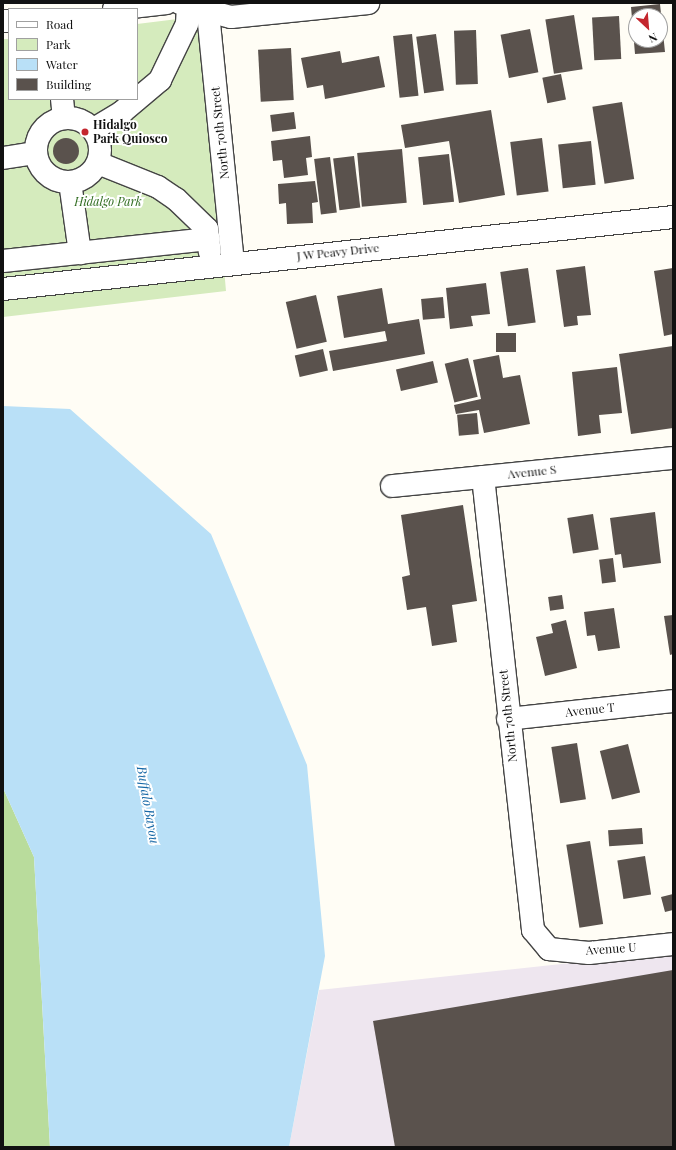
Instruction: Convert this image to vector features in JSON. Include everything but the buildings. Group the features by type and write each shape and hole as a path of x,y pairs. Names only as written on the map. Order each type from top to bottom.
{"street":[{"path":"133,8 190,5 231,17 368,3"},
{"path":"138,99 160,80 187,24 190,5"},
{"name":"North 70th Street","path":"190,5 223,264"},
{"path":"94,129 122,112 136,100"},
{"path":"63,108 75,118 94,129 101,146 98,163 87,177 70,182 49,176 41,168 36,154 38,137 44,128 63,108"},
{"path":"3,158 36,154"},
{"path":"98,163 158,187 176,199 207,230 209,239 223,264"},
{"path":"70,182 80,253"},
{"name":"J W Peavy Drive","path":"3,289 223,264 673,217"},
{"path":"3,261 209,239"},
{"name":"Avenue S","path":"392,486 673,458"},
{"name":"North 70th Street","path":"483,477 508,719 533,930 549,949"},
{"name":"Avenue T","path":"508,719 673,702"},
{"name":"Avenue U","path":"549,949 589,952 673,944"}],"shaded area":[{"path":"673,952 673,1147 289,1147 319,990"}],"green space":[{"name":"Hidalgo Park","path":"202,16 226,291 3,317 3,39 8,39 8,100 138,100 138,24"},
{"path":"3,788 34,857 50,1147 3,1147"}],"water":[{"name":"Buffalo Bayou","path":"3,406 70,409 211,534 307,765 325,956 289,1147 50,1147 34,857 3,788"}],"place":[{"name":"Hidalgo Park Quiosco","path":"85,132"}]}
